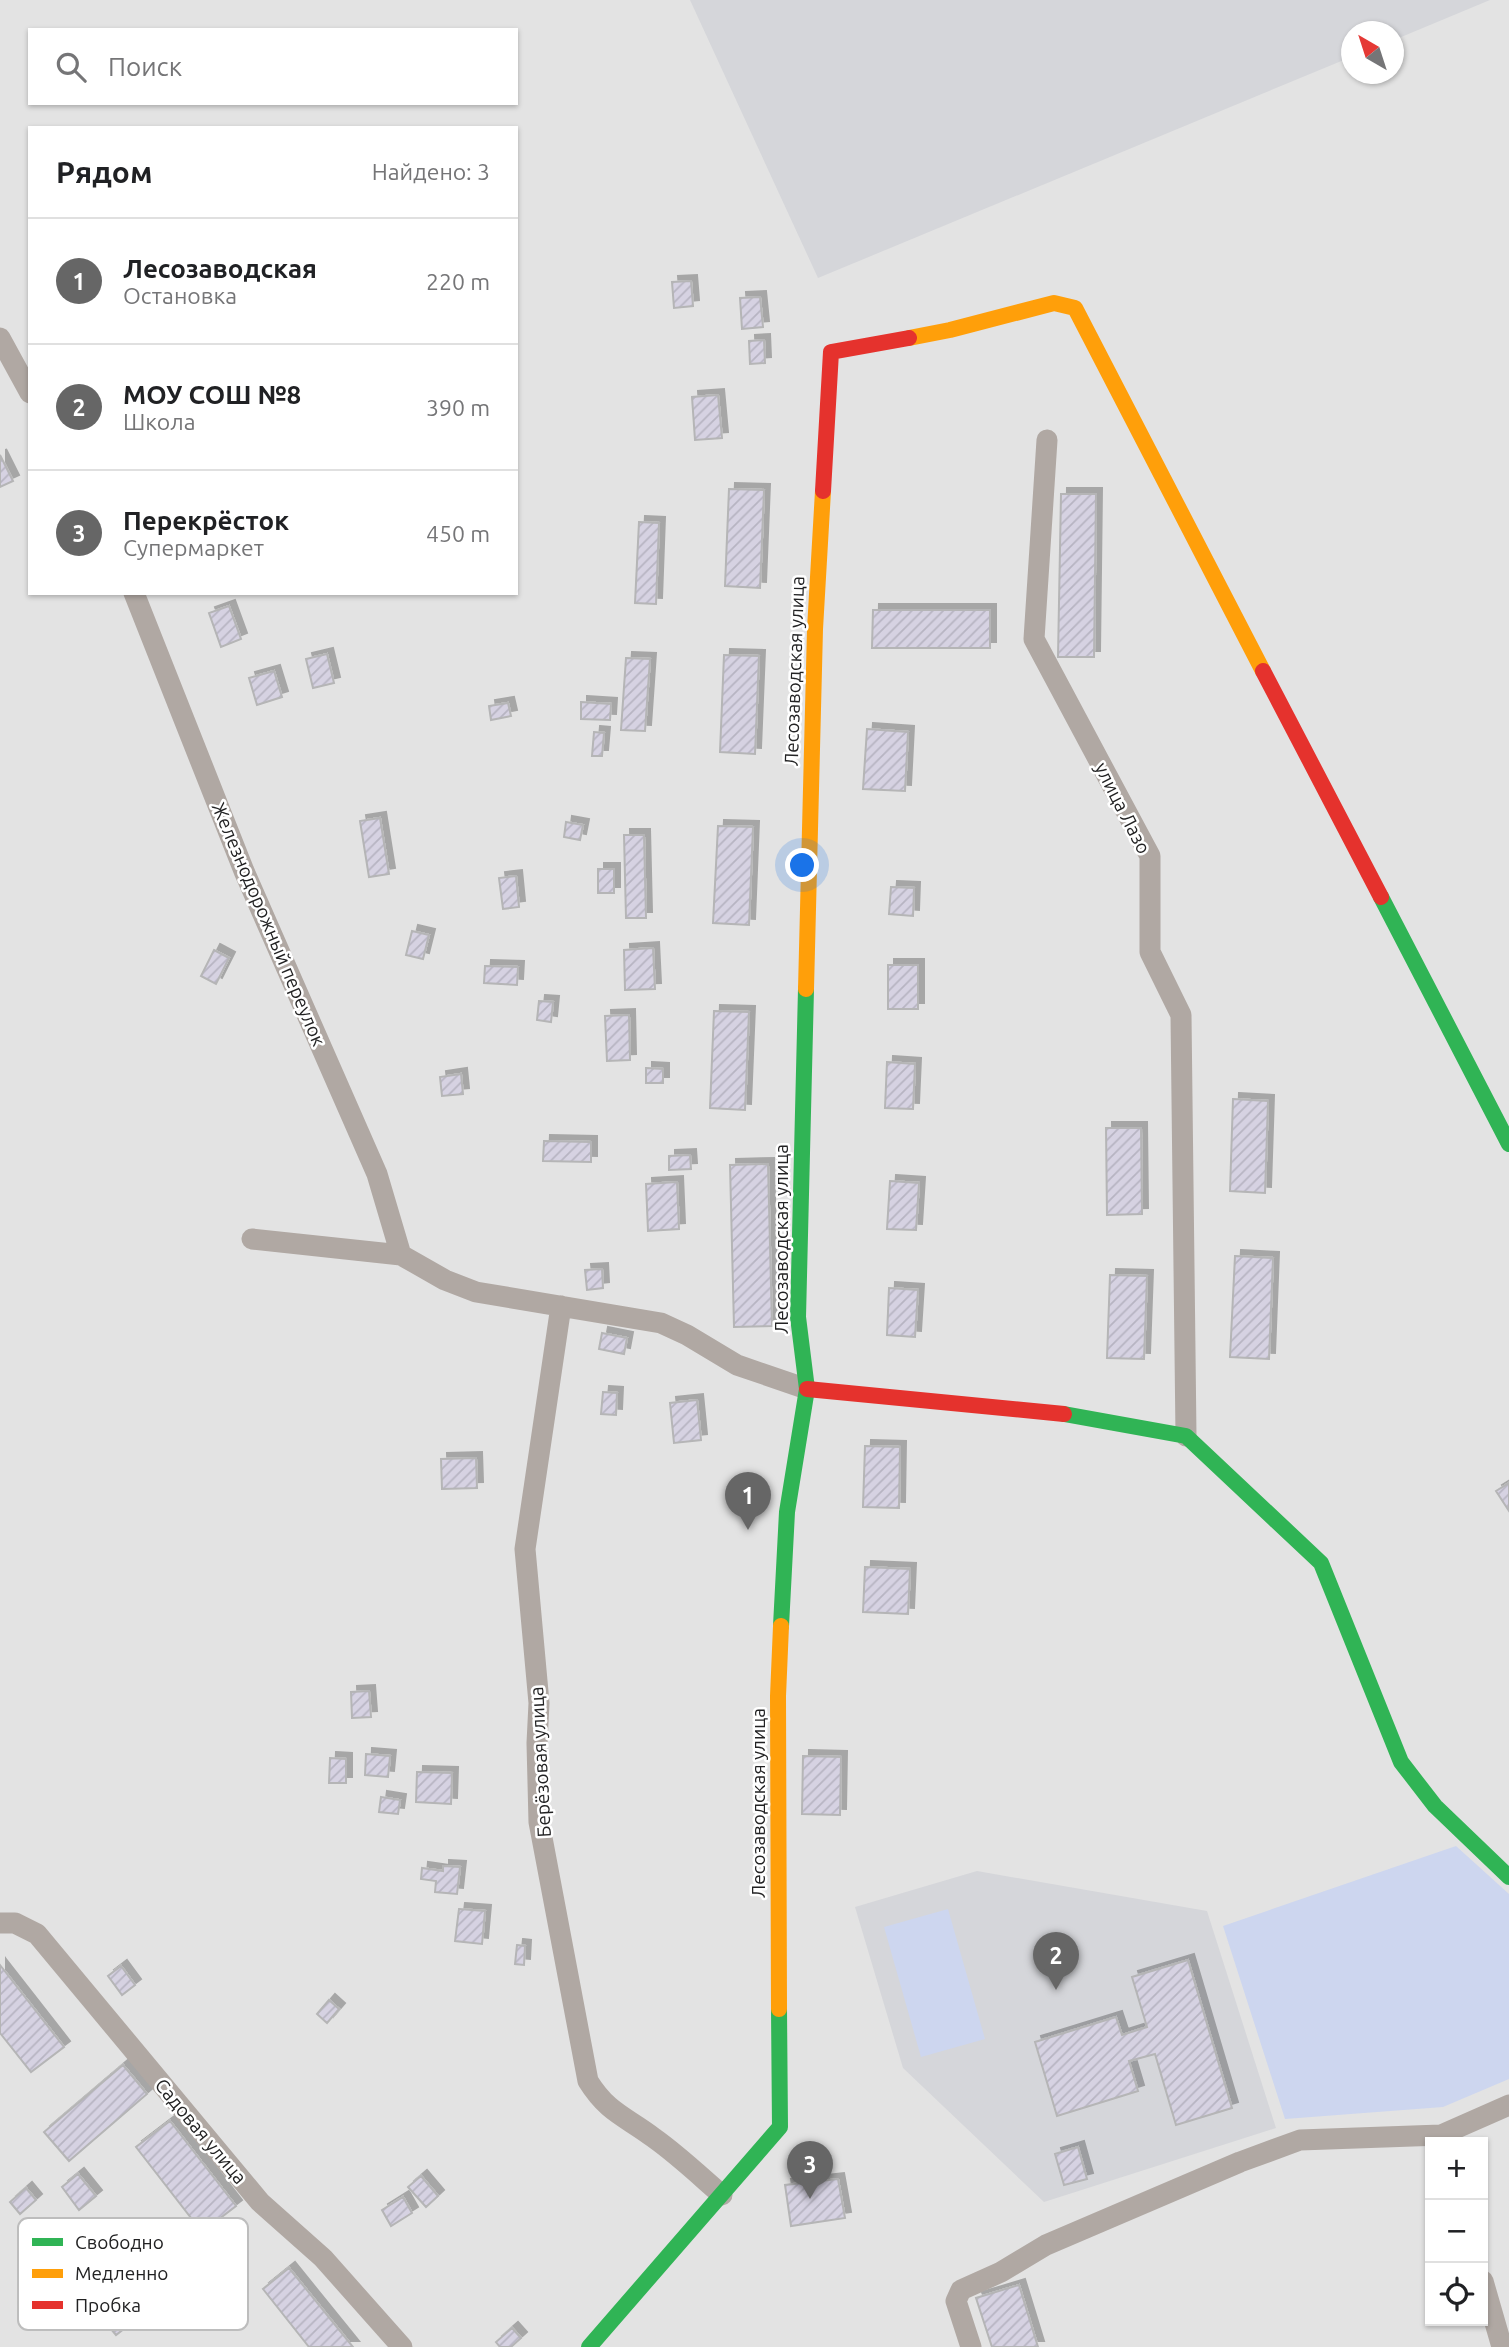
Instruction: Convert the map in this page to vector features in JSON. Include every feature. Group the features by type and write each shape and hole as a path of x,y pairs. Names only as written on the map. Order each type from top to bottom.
{"street":[{"name":"Лесозаводская улица","path":"589,2347 780,2127 778,1696 787,1512 807,1389 798,1317 815,629 831,352 950,330 1054,303 1075,309 1509,1144"},
{"path":"0,338 28,389"},
{"name":"улица Лазо","path":"1047,440 1034,639 1150,856 1150,951 1181,1014 1186,1436"},
{"name":"Железнодорожный переулок","path":"135,595 244,871 377,1174 401,1255"},
{"path":"253,1239 401,1255 445,1280 476,1292 661,1323 737,1365 807,1389 1069,1414 1186,1436 1321,1563 1401,1762 1435,1806 1509,1877"},
{"name":"Берёзовая улица","path":"561,1306 525,1549 539,1703 538,1779 542,1835 588,2081 599,2099 653,2137 722,2195"},
{"name":"Садовая улица","path":"0,1923 15,1923 37,1934 260,2202 323,2258 402,2347"},
{"path":"1444,2137 1509,2105"},
{"path":"971,2347 956,2301 961,2290 1001,2272 1046,2245 1240,2162 1300,2140 1425,2138"},
{"path":"1488,2298 1502,2347"}],"shaded area":[{"path":"690,0 1490,0 1404,36 1404,21 1341,21 1341,61 818,278"},
{"path":"1456,1846 1509,1894 1509,2079 1443,2107 1285,2119 1223,1926"},
{"path":"977,1871 1207,1911 1276,2128 1044,2202 903,2068 855,1907"},
{"path":"948,1909 985,2039 921,2057 884,1927"}],"building":[{"path":"691,281 693,306 674,308 672,282"},
{"path":"760,297 763,327 742,329 740,298"},
{"path":"764,340 765,363 750,364 749,341"},
{"path":"718,395 722,438 695,440 692,397"},
{"path":"0,455 13,481 0,487"},
{"path":"729,489 764,490 760,588 725,586"},
{"path":"1061,494 1096,494 1094,657 1058,657"},
{"path":"639,522 659,523 656,604 635,603"},
{"path":"229,606 241,639 221,647 209,613"},
{"path":"873,610 990,610 990,648 872,648"},
{"path":"327,654 334,683 313,688 306,659"},
{"path":"724,655 759,656 755,754 720,752"},
{"path":"626,658 650,659 645,731 621,730"},
{"path":"274,671 282,697 257,705 249,678"},
{"path":"581,702 611,704 610,720 581,719"},
{"path":"508,703 511,716 491,720 489,706"},
{"path":"867,729 908,732 905,791 863,789"},
{"path":"594,732 604,733 602,756 592,756"},
{"path":"380,818 389,874 369,877 360,821"},
{"path":"566,822 583,825 580,840 564,837"},
{"path":"718,826 753,827 749,925 713,923"},
{"path":"624,835 644,835 646,918 626,918"},
{"path":"598,869 614,869 614,893 598,893"},
{"path":"516,876 519,907 503,909 499,878"},
{"path":"891,887 914,888 913,916 889,914"},
{"path":"412,931 429,935 423,959 406,955"},
{"path":"653,948 655,989 625,990 624,950"},
{"path":"214,950 229,958 216,984 201,976"},
{"path":"888,965 918,965 918,1009 888,1009"},
{"path":"485,966 518,967 517,985 484,983"},
{"path":"539,1001 553,1002 551,1022 537,1020"},
{"path":"714,1011 749,1012 745,1110 710,1108"},
{"path":"629,1015 630,1060 607,1061 605,1016"},
{"path":"887,1062 915,1064 913,1109 885,1108"},
{"path":"646,1068 663,1069 663,1083 646,1083"},
{"path":"461,1074 463,1094 442,1096 440,1077"},
{"path":"1233,1099 1268,1101 1265,1193 1230,1191"},
{"path":"1106,1128 1141,1128 1142,1214 1107,1215"},
{"path":"544,1141 591,1142 591,1162 543,1161"},
{"path":"690,1155 691,1169 669,1170 669,1156"},
{"path":"768,1164 772,1326 734,1327 730,1165"},
{"path":"890,1181 919,1183 916,1230 887,1229"},
{"path":"677,1182 679,1229 648,1231 646,1184"},
{"path":"1235,1256 1273,1258 1269,1359 1230,1357"},
{"path":"602,1269 603,1288 587,1290 585,1270"},
{"path":"1110,1275 1147,1276 1144,1359 1107,1358"},
{"path":"889,1288 918,1290 915,1337 887,1335"},
{"path":"602,1333 627,1338 624,1354 599,1349"},
{"path":"603,1392 617,1393 616,1415 601,1414"},
{"path":"697,1400 701,1440 674,1443 670,1403"},
{"path":"865,1446 900,1447 899,1508 863,1507"},
{"path":"476,1458 477,1488 442,1489 441,1459"},
{"path":"1509,1483 1509,1511 1496,1491"},
{"path":"865,1567 910,1569 908,1614 863,1612"},
{"path":"369,1691 371,1717 352,1718 351,1692"},
{"path":"366,1754 390,1756 388,1777 365,1775"},
{"path":"803,1756 841,1757 840,1815 802,1814"},
{"path":"330,1758 346,1759 346,1783 329,1783"},
{"path":"417,1772 452,1773 451,1804 416,1802"},
{"path":"381,1797 400,1800 398,1814 379,1812"},
{"path":"443,1866 460,1867 457,1894 435,1892 436,1881 421,1879 422,1868 443,1871"},
{"path":"459,1909 485,1911 482,1944 455,1941"},
{"path":"517,1945 525,1946 524,1965 515,1964"},
{"path":"1188,1960 1232,2108 1176,2125 1155,2054 1129,2061 1138,2091 1057,2116 1035,2042 1116,2017 1122,2035 1147,2027 1132,1977"},
{"path":"0,1965 64,2047 31,2072 0,2033"},
{"path":"121,1966 135,1985 122,1995 108,1976"},
{"path":"329,2000 339,2009 327,2023 317,2014"},
{"path":"123,2065 147,2094 69,2161 44,2132"},
{"path":"170,2121 236,2206 220,2218 191,2218 136,2147"},
{"path":"1078,2147 1087,2179 1064,2185 1055,2154"},
{"path":"78,2174 96,2196 79,2210 62,2187"},
{"path":"421,2176 438,2196 426,2207 408,2187"},
{"path":"838,2179 845,2218 791,2226 785,2185"},
{"path":"26,2188 36,2200 20,2214 10,2202"},
{"path":"403,2197 412,2213 391,2226 382,2210"},
{"path":"289,2268 353,2347 309,2347 263,2289"},
{"path":"1019,2285 1038,2347 992,2347 976,2298"},
{"path":"512,2328 521,2338 511,2347 500,2347 496,2342"}],"traffic: fast":[{"path":"1381,897 1509,1144"},
{"path":"781,1626 787,1512 807,1389 798,1317 806,989"},
{"path":"1064,1414 1186,1436 1321,1563 1401,1762 1435,1806 1509,1877"},
{"path":"589,2347 780,2127 779,2009"}],"traffic: slow":[{"path":"909,338 1054,303 1075,308 1263,671"},
{"path":"806,989 815,629 823,491"},
{"path":"779,2009 778,1696 781,1626"}],"traffic: jam":[{"path":"823,491 831,352 909,338"},
{"path":"1263,671 1381,897"},
{"path":"807,1389 1064,1414"}],"place":[{"name":"Лесозаводская","path":"748,1530"},
{"name":"МОУ СОШ №8","path":"1056,1990"},
{"name":"Перекрёсток","path":"810,2199"}]}
